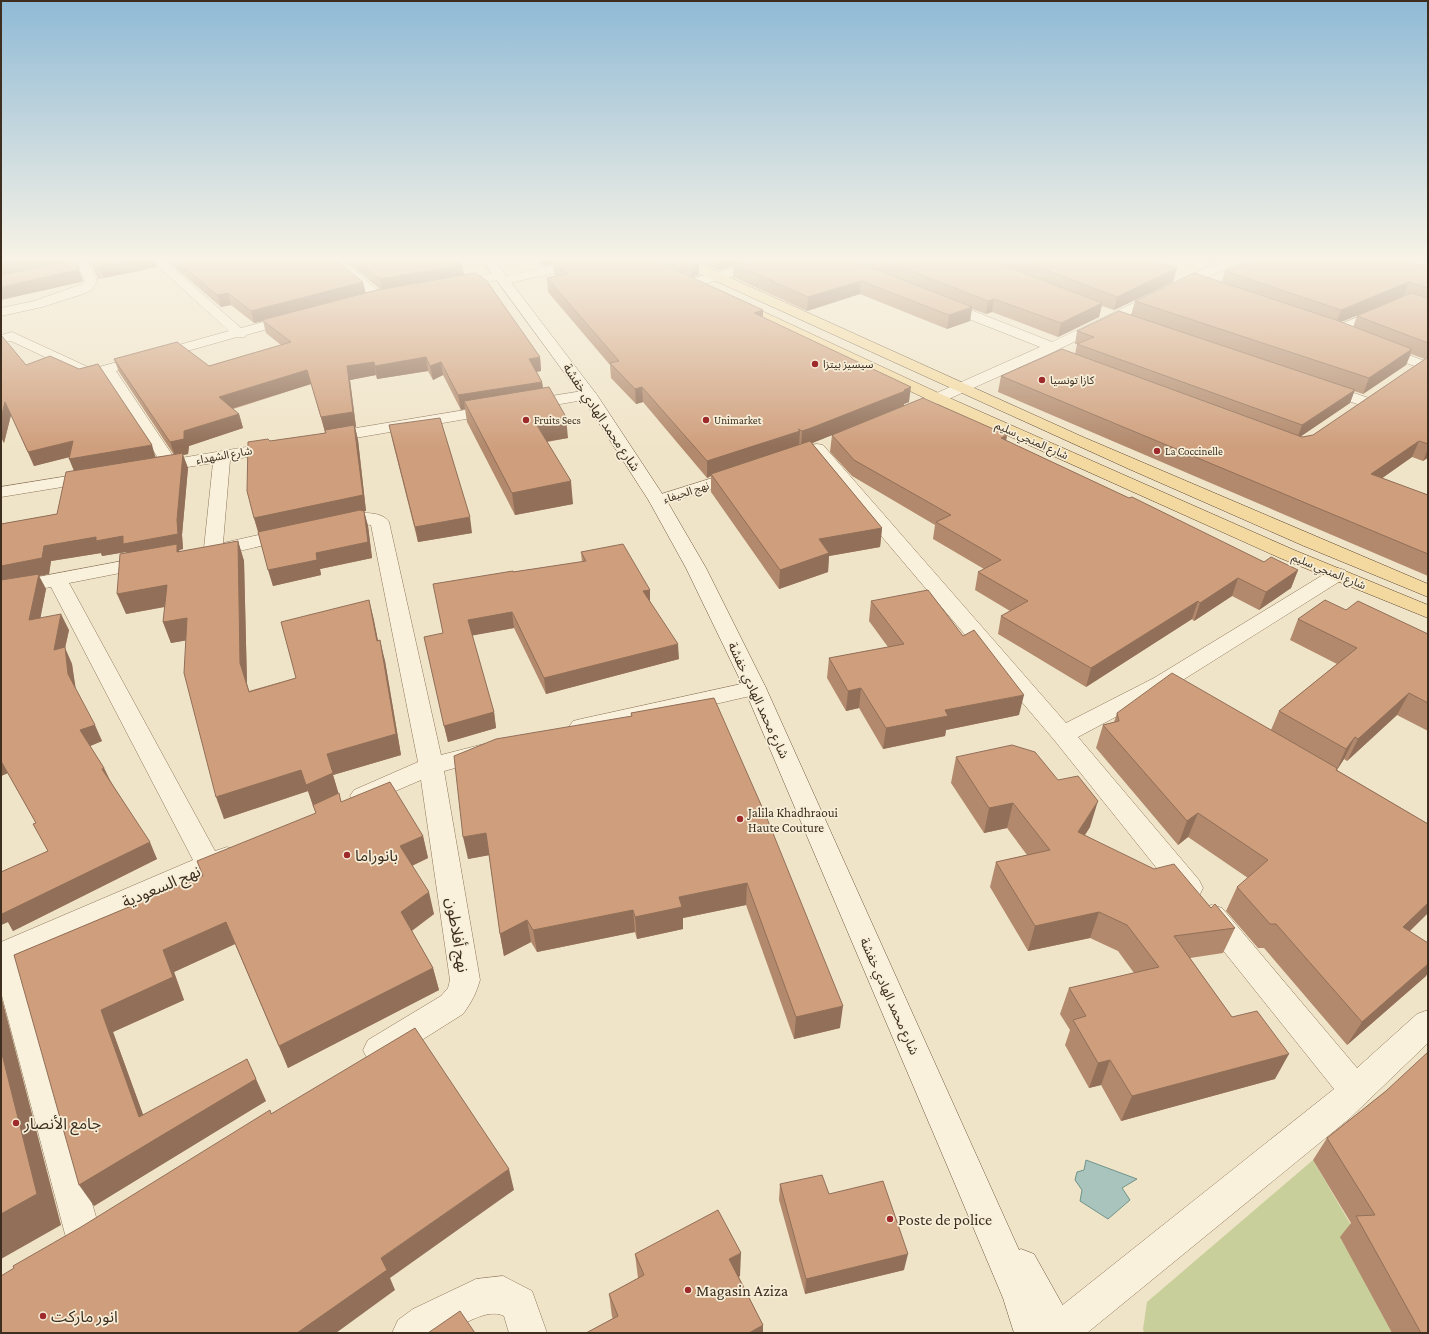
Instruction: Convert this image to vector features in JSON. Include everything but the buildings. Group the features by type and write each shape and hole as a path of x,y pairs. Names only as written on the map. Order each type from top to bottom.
{"main road":[{"name":"شارع المنجي سليم","path":"777,322 939,399 1287,554 1428,612"},
{"name":"شارع المنجي سليم","path":"819,322 962,388 1302,539 1428,591"}],"street":[{"path":"7,338 21,329 14,322"},
{"path":"227,322 240,334"},
{"path":"7,338 86,371 108,370 280,322"},
{"name":"شارع محمد الهادي خفشة","path":"535,322 589,395 658,501 696,568 756,688 1021,1297 1033,1333"},
{"path":"984,322 1047,350 1064,360"},
{"path":"903,414 1047,350 1104,322"},
{"path":"1132,322 1137,324"},
{"path":"1336,331 1357,322"},
{"path":"1321,326 1350,337"},
{"path":"1371,345 1418,368"},
{"path":"108,370 170,464"},
{"path":"1314,385 1372,398 1353,411"},
{"path":"313,440 589,395"},
{"name":"شارع الشهداء","path":"140,469 290,444"},
{"path":"817,449 1063,735 1355,1090"},
{"path":"190,555 213,551 222,456"},
{"name":"نهج الحيفاء","path":"658,501 756,469"},
{"path":"1,492 110,474"},
{"name":"نهج أفلاطون","path":"213,551 363,518 373,518 380,522 431,766 465,980 461,994 452,1005 358,1063"},
{"path":"1,590 166,559"},
{"path":"1063,735 1162,683 1338,574"},
{"path":"57,579 209,865"},
{"path":"1162,683 1182,695"},
{"path":"561,732 599,722 756,688"},
{"path":"345,804 431,766 507,746"},
{"name":"نهج السعودية","path":"3,954 252,846"},
{"path":"3,954 73,1240 110,1218"},
{"path":"1058,1333 1338,1106 1428,1023"},
{"name":"شارع محمد الهادي خفشة","path":"968,1174 1058,1333"},
{"path":"411,1333 426,1322 476,1298 503,1295 519,1304 528,1333"}],"green space":[{"path":"1313,1160 1358,1237 1341,1237 1392,1333 1144,1333 1143,1329 1147,1302"}],"water":[{"path":"1086,1160 1137,1179 1122,1188 1130,1200 1108,1219 1080,1201 1082,1190 1075,1180 1077,1172 1084,1170"}],"place":[{"name":"سيسيز بيتزا","path":"815,364"},
{"name":"كازا تونسيا","path":"1042,380"},
{"name":"Fruits Secs","path":"526,420"},
{"name":"Unimarket","path":"706,420"},
{"name":"La Coccinelle","path":"1157,451"},
{"name":"Jalila Khadhraoui Haute Couture","path":"740,819"},
{"name":"بانوراما","path":"347,855"},
{"name":"جامع الأنصار","path":"16,1123"},
{"name":"Poste de police","path":"890,1219"},
{"name":"Magasin Aziza","path":"688,1290"},
{"name":"انور ماركت","path":"43,1316"}]}
